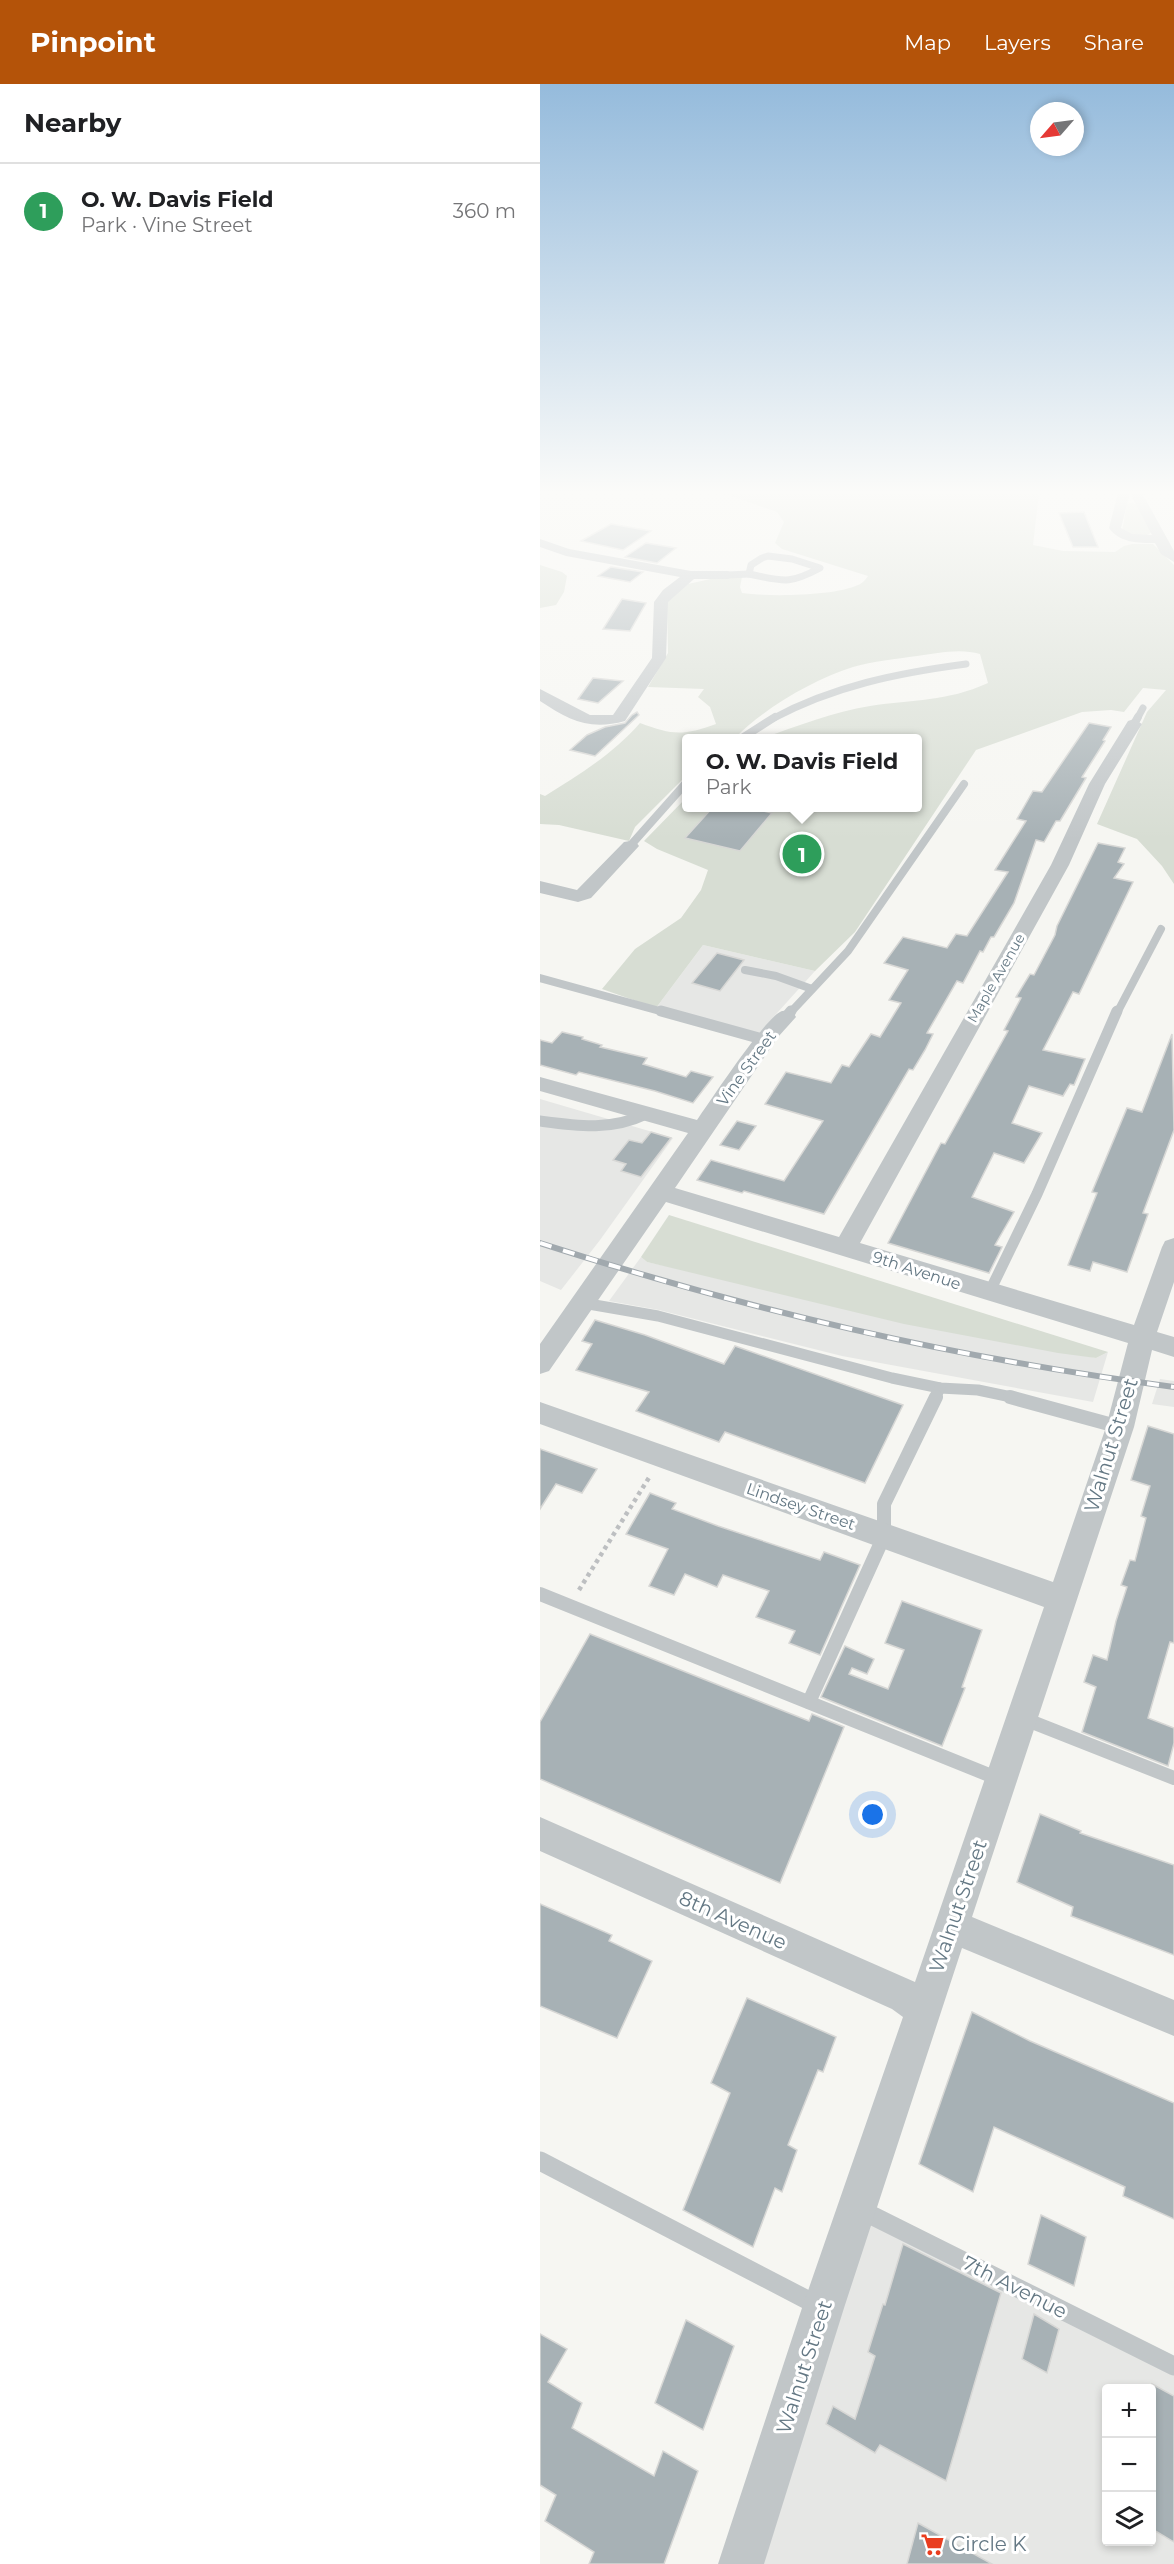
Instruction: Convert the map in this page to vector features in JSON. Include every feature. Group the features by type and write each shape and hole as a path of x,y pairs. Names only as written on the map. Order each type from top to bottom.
{"street":[{"path":"540,693 571,715 585,719 611,720 621,716 659,658 661,609"},
{"name":"Maple Avenue","path":"846,1247 888,1167 1060,865 1097,784 1138,716"},
{"path":"540,887 578,896 590,890 630,846"},
{"name":"Vine Street","path":"540,1364 661,1192 702,1129 766,1040 786,1017"},
{"path":"540,1083 702,1129"},
{"name":"9th Avenue","path":"661,1192 846,1247 989,1293 1158,1342"},
{"name":"Walnut Street","path":"741,2564 856,2208 1061,1599 1120,1427 1158,1342 1174,1247"},
{"name":"Lindsey Street","path":"540,1413 1061,1599"},
{"name":"8th Avenue","path":"540,1834 905,1996 923,2010"},
{"path":"951,1926 1174,2018"}],"lane":[{"path":"748,734 773,716 857,683 966,664"},
{"name":"Vine Street","path":"786,1017 853,945 964,784"},
{"path":"630,846 658,812 682,788"},
{"path":"989,1293 1037,1194 1099,1052 1145,956 1161,929"},
{"path":"745,970 776,976 812,989"},
{"path":"540,978 766,1040"},
{"path":"540,1121 611,1127 630,1123 646,1114"},
{"path":"583,1303 658,1316 892,1378 940,1388 978,1390 1012,1397 1120,1427"},
{"path":"809,1702 884,1536 884,1504 940,1388"},
{"path":"540,1594 1001,1780"},
{"path":"1022,1718 1174,1778"},
{"path":"540,2162 823,2308"},
{"name":"7th Avenue","path":"856,2208 1174,2366"}],"path":[{"path":"570,1606 662,1457"}],"shaded area":[{"path":"667,609 1174,609 1174,884 1162,866 1137,839 1097,824 1147,712 1166,690 1143,688 1124,712 1111,710 1082,712 976,750 855,932 815,971 703,945 656,1008 602,989 635,949 681,918 701,890 708,870 657,849 644,841 682,802 682,812 922,812 922,734 775,734 843,712 870,706 944,697 988,683 980,654 973,652 941,652 853,667 822,679 790,696 760,716 739,734 682,734 682,780 635,827 629,841 559,825 540,824 540,794 545,796 596,763 640,723 669,732 695,731 716,724 710,707 698,697 704,689 648,687 668,653"},
{"path":"703,945 815,971 759,1033 656,1008"},
{"path":"540,1099 673,1138 561,1290 540,1281"},
{"path":"669,1215 1108,1352 1096,1358 1058,1353 904,1324 647,1262 641,1257"},
{"path":"641,1257 647,1262 1096,1358 1108,1352 1093,1402 842,1356 659,1310 609,1301"},
{"path":"1160,1379 1174,1381 1174,1407 1152,1404"},
{"path":"857,2208 1174,2366 1174,2564 741,2564"}],"building":[{"path":"616,609 643,609 630,631 603,629"},
{"path":"593,678 623,681 598,703 578,699"},
{"path":"637,712 639,715 595,756 570,750 587,735 605,727 625,723"},
{"path":"1089,723 1111,727 1103,740 1105,741 1082,777 1086,778 1060,821 1056,821 1044,842 1036,840 1014,903 994,937 991,937 983,952 980,951 963,983 957,981 927,1033 933,1034 925,1050 913,1070 909,1069 824,1214 697,1180 711,1160 784,1181 823,1121 765,1104 786,1072 831,1083 842,1065 849,1067 871,1034 880,1037 901,1003 889,1000 908,970 884,963 903,937 947,948 956,934 967,936 1008,872 995,870 1026,821 1017,819 1033,791 1042,792"},
{"path":"708,812 772,813 740,851 685,838"},
{"path":"1098,843 1125,848 1118,862 1124,864 1114,878 1133,882 1079,994 1073,992 1043,1050 1085,1059 1074,1085 1070,1084 1063,1096 1029,1086 1012,1123 1042,1133 1024,1163 994,1153 972,1197 1014,1212 995,1245 1002,1247 989,1273 888,1243 941,1143 945,1144 1008,1031 1004,1030 1021,998 1016,997 1030,974 1034,975"},
{"path":"717,953 744,960 720,991 692,983"},
{"path":"562,1032 583,1037 582,1039 602,1045 600,1047 647,1058 643,1064 686,1077 691,1071 713,1077 693,1103 579,1072 576,1075 540,1065 540,1040 552,1043"},
{"path":"1172,1034 1174,1130 1143,1213 1148,1214 1127,1272 1093,1262 1090,1271 1068,1265 1097,1193 1092,1192 1127,1108 1142,1112"},
{"path":"737,1121 756,1126 739,1150 720,1145"},
{"path":"651,1132 671,1138 641,1177 621,1171 626,1164 613,1160 629,1140 642,1143"},
{"path":"595,1320 645,1335 724,1364 735,1346 903,1405 865,1483 725,1432 719,1442 636,1411 649,1392 576,1370 592,1344 582,1341"},
{"path":"1148,1426 1174,1434 1174,1643 1170,1642 1148,1718 1174,1728 1174,1743 1168,1766 1082,1732 1096,1687 1084,1682 1093,1655 1107,1660 1127,1587 1121,1585 1130,1560 1135,1561 1146,1518 1141,1516 1150,1486 1131,1480"},
{"path":"540,1449 597,1469 582,1493 556,1484 540,1509"},
{"path":"650,1493 676,1503 672,1509 718,1526 820,1560 824,1552 860,1565 820,1655 789,1643 795,1631 756,1617 769,1591 723,1575 717,1587 685,1574 674,1595 649,1586 668,1549 626,1534"},
{"path":"902,1601 982,1630 962,1687 965,1688 942,1746 821,1697 845,1646 874,1659 867,1674 852,1668 849,1674 888,1689 904,1650 885,1643"},
{"path":"590,1634 809,1721 812,1714 844,1727 780,1883 540,1779 540,1722"},
{"path":"1040,1814 1081,1831 1080,1833 1174,1865 1174,1955 1071,1916 1073,1907 1017,1882"},
{"path":"540,1904 612,1935 609,1941 652,1961 617,2038 540,2006"},
{"path":"747,1998 836,2037 823,2072 818,2070 788,2145 797,2150 782,2192 775,2188 753,2247 683,2210 730,2093 711,2083"},
{"path":"972,2012 1030,2041 1174,2103 1174,2219 1123,2196 1125,2187 994,2127 973,2192 919,2164"},
{"path":"1041,2215 1086,2237 1074,2286 1028,2264"},
{"path":"903,2244 1001,2293 946,2481 880,2445 875,2453 826,2424 833,2406 855,2419 875,2356 868,2352"},
{"path":"1034,2314 1059,2329 1047,2373 1022,2359"},
{"path":"686,2320 734,2346 703,2430 655,2403"},
{"path":"540,2334 567,2349 548,2382 582,2403 572,2428 654,2476 663,2451 698,2471 664,2564 589,2564 594,2552 545,2521 556,2495 540,2485"},
{"path":"1156,2386 1174,2396 1174,2542 1156,2531"},
{"name":"Circle K","path":"918,2523 992,2564 907,2564"}],"railway":[{"path":"540,1243 697,1290 854,1330 1012,1362 1174,1387"}],"place":[{"name":"O. W. Davis Field","path":"802,854"},
{"name":"Circle K","path":"933,2544"}]}
